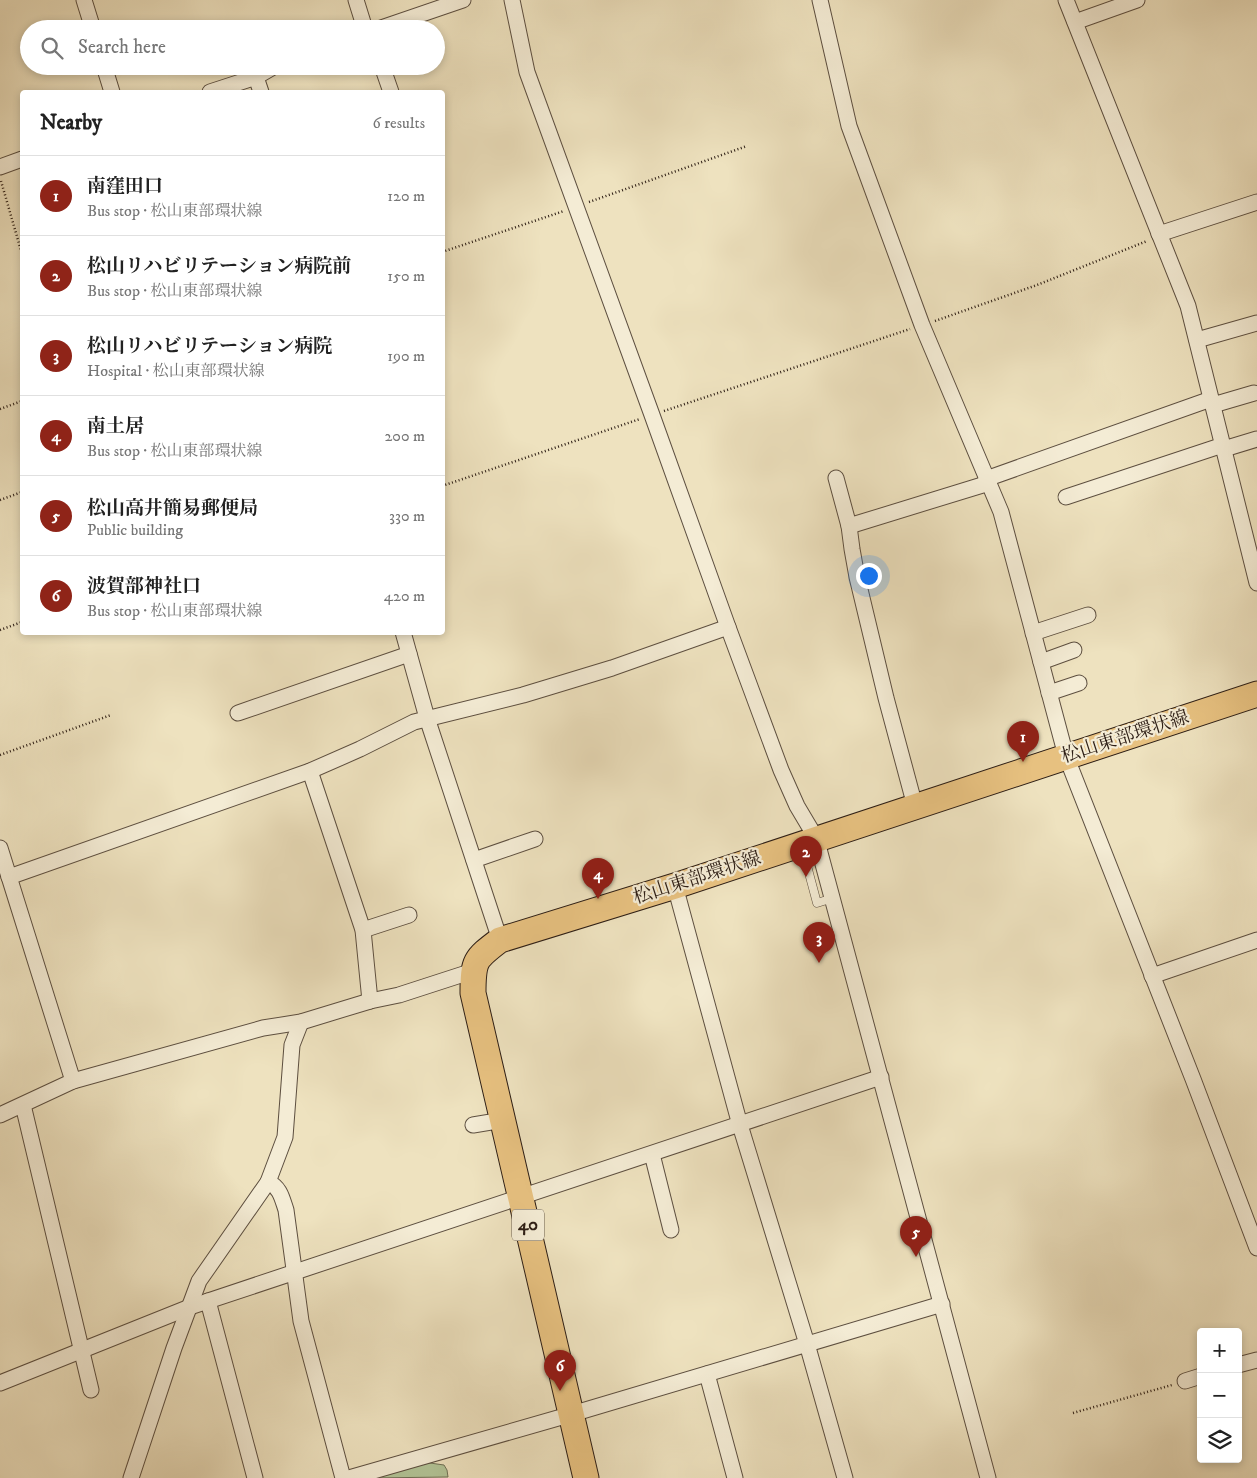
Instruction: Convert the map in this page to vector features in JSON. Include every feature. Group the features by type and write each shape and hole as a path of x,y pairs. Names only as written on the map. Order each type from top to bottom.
{"main road":[{"name":"松山東部環状線","path":"473,971 480,956 500,940 675,886 819,848 915,806 1257,694"},
{"name":"40","path":"473,971 472,993 586,1478"}],"street":[{"path":"84,0 90,20"},
{"path":"356,0 362,20"},
{"path":"404,20 463,0"},
{"path":"512,0 526,72 781,770 819,848 988,1478"},
{"path":"820,0 849,126 922,325 1001,512 1066,756 1257,1248"},
{"path":"1066,0 1188,306 1257,583"},
{"path":"1075,22 1137,0"},
{"path":"107,75 111,90"},
{"path":"216,90 260,75"},
{"path":"385,75 390,90"},
{"path":"256,77 259,90"},
{"path":"0,167 20,160"},
{"path":"1159,234 1257,202"},
{"path":"1197,340 1257,323"},
{"path":"849,526 988,481 1212,402 1254,393"},
{"path":"1066,497 1223,447 1257,439"},
{"path":"836,478 849,526 857,577 886,698 915,806"},
{"path":"1033,633 1088,615"},
{"path":"9,878 310,770 360,749 414,722 523,695 612,668 728,627"},
{"path":"404,635 427,718 500,940"},
{"path":"1041,662 1074,650"},
{"path":"238,713 409,654"},
{"path":"1049,693 1079,683"},
{"path":"310,770 363,930 370,1001"},
{"path":"474,860 535,839"},
{"path":"0,848 73,1081"},
{"path":"675,886 740,1125 808,1344 845,1478"},
{"path":"363,930 409,915"},
{"path":"1152,976 1257,940"},
{"path":"0,1116 73,1081 263,1028 301,1022 370,1001 399,995 473,971"},
{"path":"131,1478 174,1348 199,1281 268,1182 285,1137 292,1045 301,1022"},
{"path":"0,1383 190,1307 881,1077"},
{"path":"23,1105 91,1390"},
{"path":"473,1124 503,1120"},
{"path":"652,1154 671,1230"},
{"path":"268,1182 275,1185 281,1193 286,1210 301,1321 343,1478"},
{"path":"208,1301 254,1478"},
{"path":"349,1478 942,1304"},
{"path":"1242,1364 1257,1360"},
{"path":"708,1374 736,1478"},
{"path":"1185,1381 1197,1377"}],"path":[{"path":"445,251 747,146"},
{"path":"0,177 20,247"},
{"path":"0,409 20,402"},
{"path":"445,485 652,415"},
{"path":"0,500 20,493"},
{"path":"0,630 20,623"},
{"path":"0,755 111,715"},
{"path":"1073,1414 1185,1381"}],"green space":[{"path":"423,1462 444,1465 448,1477 369,1478"}],"place":[{"name":"南窪田口","path":"1023,762"},
{"name":"松山リハビリテーション病院前","path":"806,877"},
{"name":"南土居","path":"598,899"},
{"name":"松山リハビリテーション病院","path":"819,963"},
{"name":"松山高井簡易郵便局","path":"916,1257"},
{"name":"波賀部神社口","path":"560,1391"}]}
